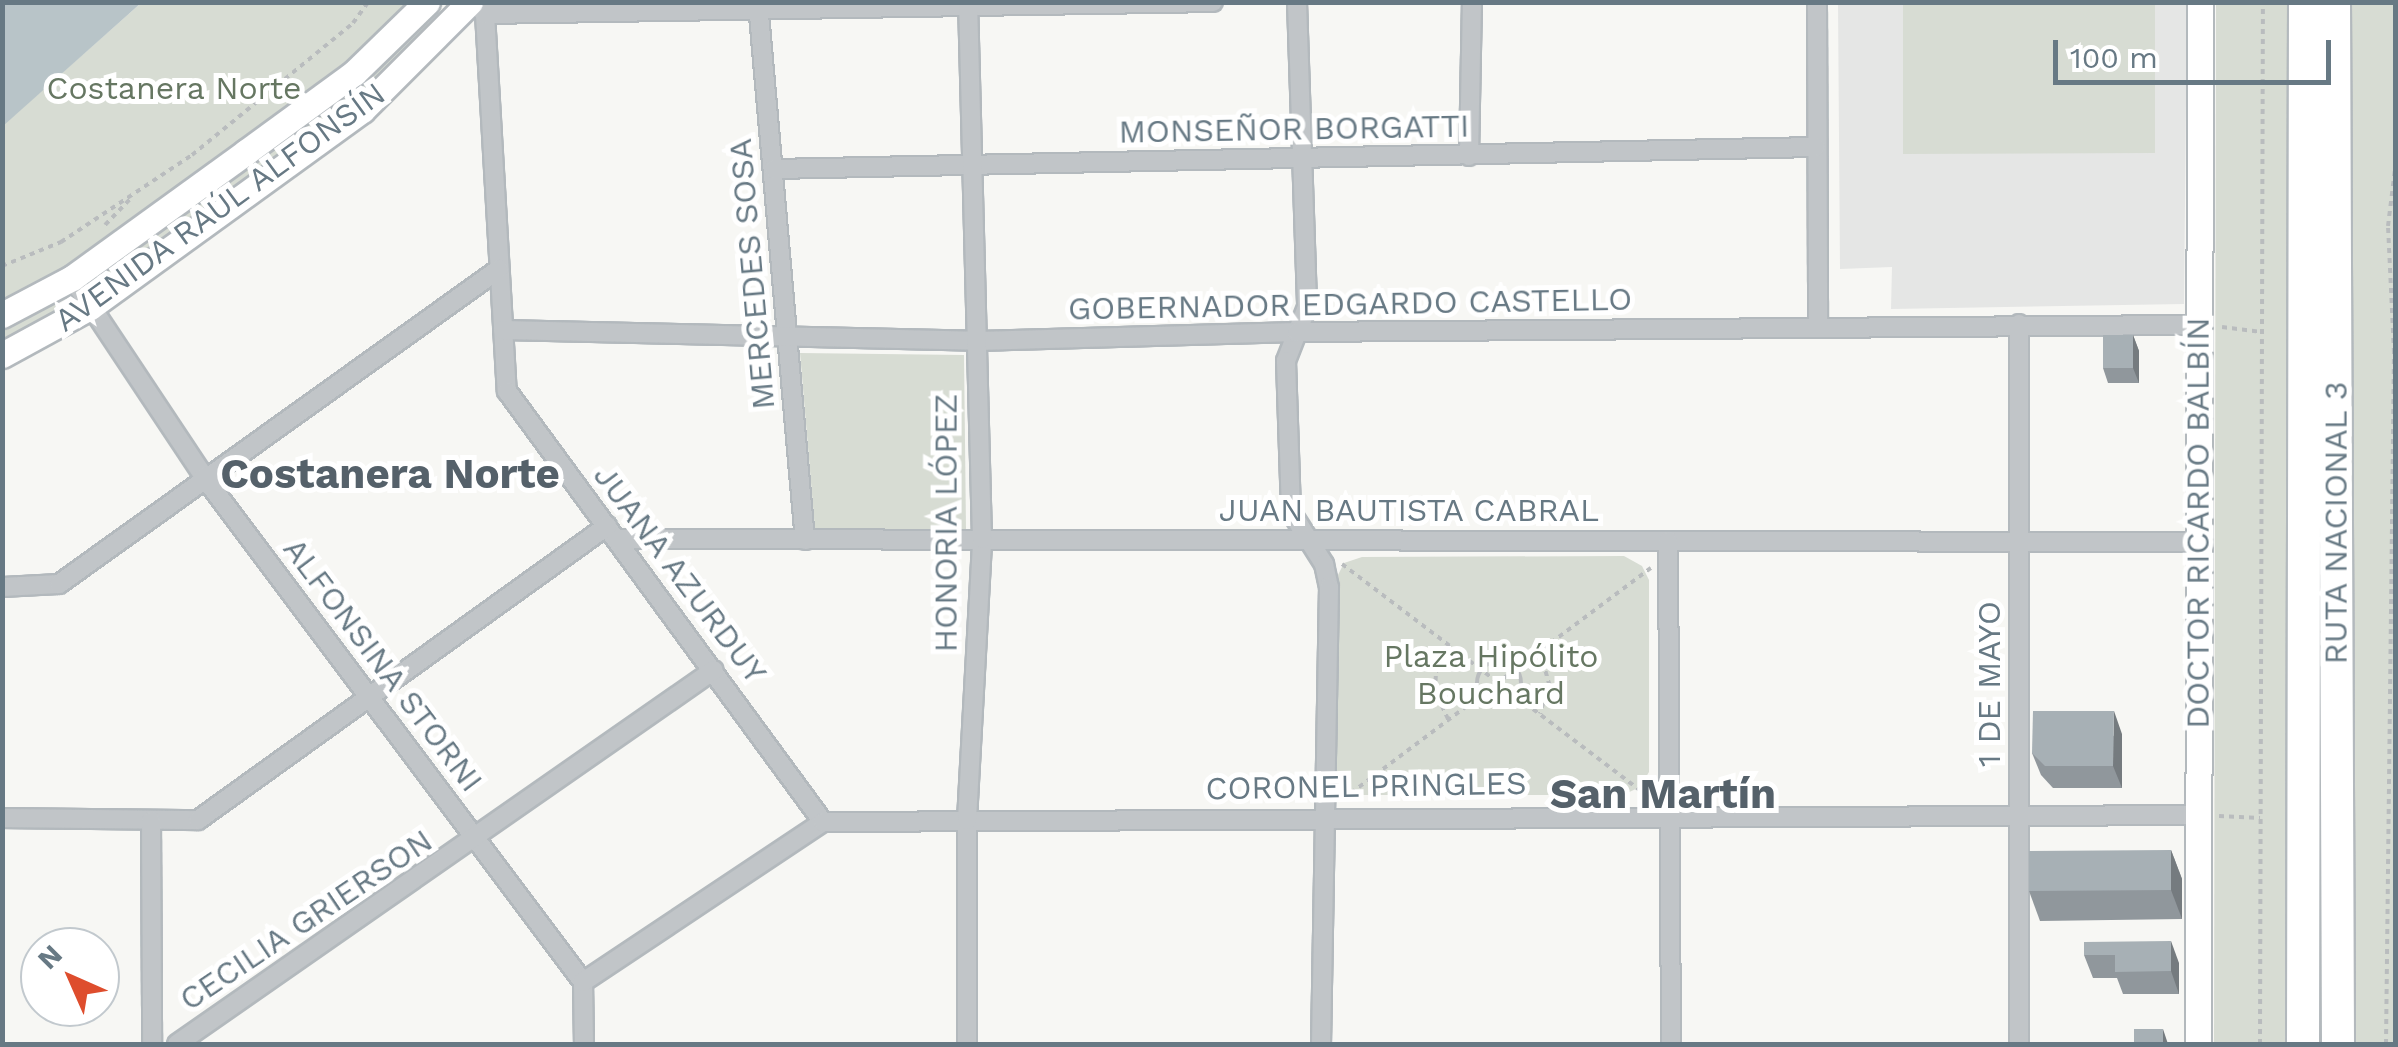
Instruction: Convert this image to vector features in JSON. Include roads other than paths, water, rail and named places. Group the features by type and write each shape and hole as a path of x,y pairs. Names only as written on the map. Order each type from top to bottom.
{"highway":[{"name":"RUTA NACIONAL 3","path":"2303,1044 2305,2"},
{"name":"RUTA NACIONAL 3","path":"2334,2 2338,1044"}],"main road":[{"name":"AVENIDA RAÚL ALFONSÍN","path":"2,315 72,278 354,73 427,2"},
{"name":"DOCTOR RICARDO BALBÍN","path":"2198,1044 2202,542 2198,325 2200,2"},
{"name":"AVENIDA RAÚL ALFONSÍN","path":"2,355 90,307 362,110 476,6"}],"street":[{"path":"476,6 759,8 1212,2"},
{"path":"1298,2 1307,307 1286,361 1291,512 1330,586 1321,1044"},
{"path":"1469,156 1472,2"},
{"path":"1817,2 1818,328"},
{"name":"JUANA AZURDUY","path":"476,6 506,391 823,822"},
{"name":"HONORIA LÓPEZ","path":"967,1044 967,820 982,539 968,6"},
{"name":"MERCEDES SOSA","path":"759,8 805,540"},
{"name":"MONSEÑOR BORGATTI","path":"774,169 1816,147"},
{"path":"2,587 59,584 499,269"},
{"name":"ALFONSINA STORNI","path":"72,278 204,477 583,982"},
{"name":"1 DE MAYO","path":"2019,324 2019,1044"},
{"name":"GOBERNADOR EDGARDO CASTELLO","path":"503,330 976,341 1297,332 2198,325"},
{"path":"2,818 198,820 370,695 611,533"},
{"name":"JUAN BAUTISTA CABRAL","path":"611,533 805,540 1309,541 1669,548 2202,542"},
{"path":"1669,548 1671,1044"},
{"name":"CECILIA GRIERSON","path":"176,1044 476,840 714,670"},
{"name":"CORONEL PRINGLES","path":"823,822 1327,814 2198,814"},
{"path":"151,820 152,1044"},
{"path":"584,1044 583,982 823,822"}],"district":[{"name":"Costanera Norte","path":"390,474"},
{"name":"San Martín","path":"1663,794"}],"park label":[{"name":"Plaza Hipólito Bouchard","path":"1491,676"}]}
